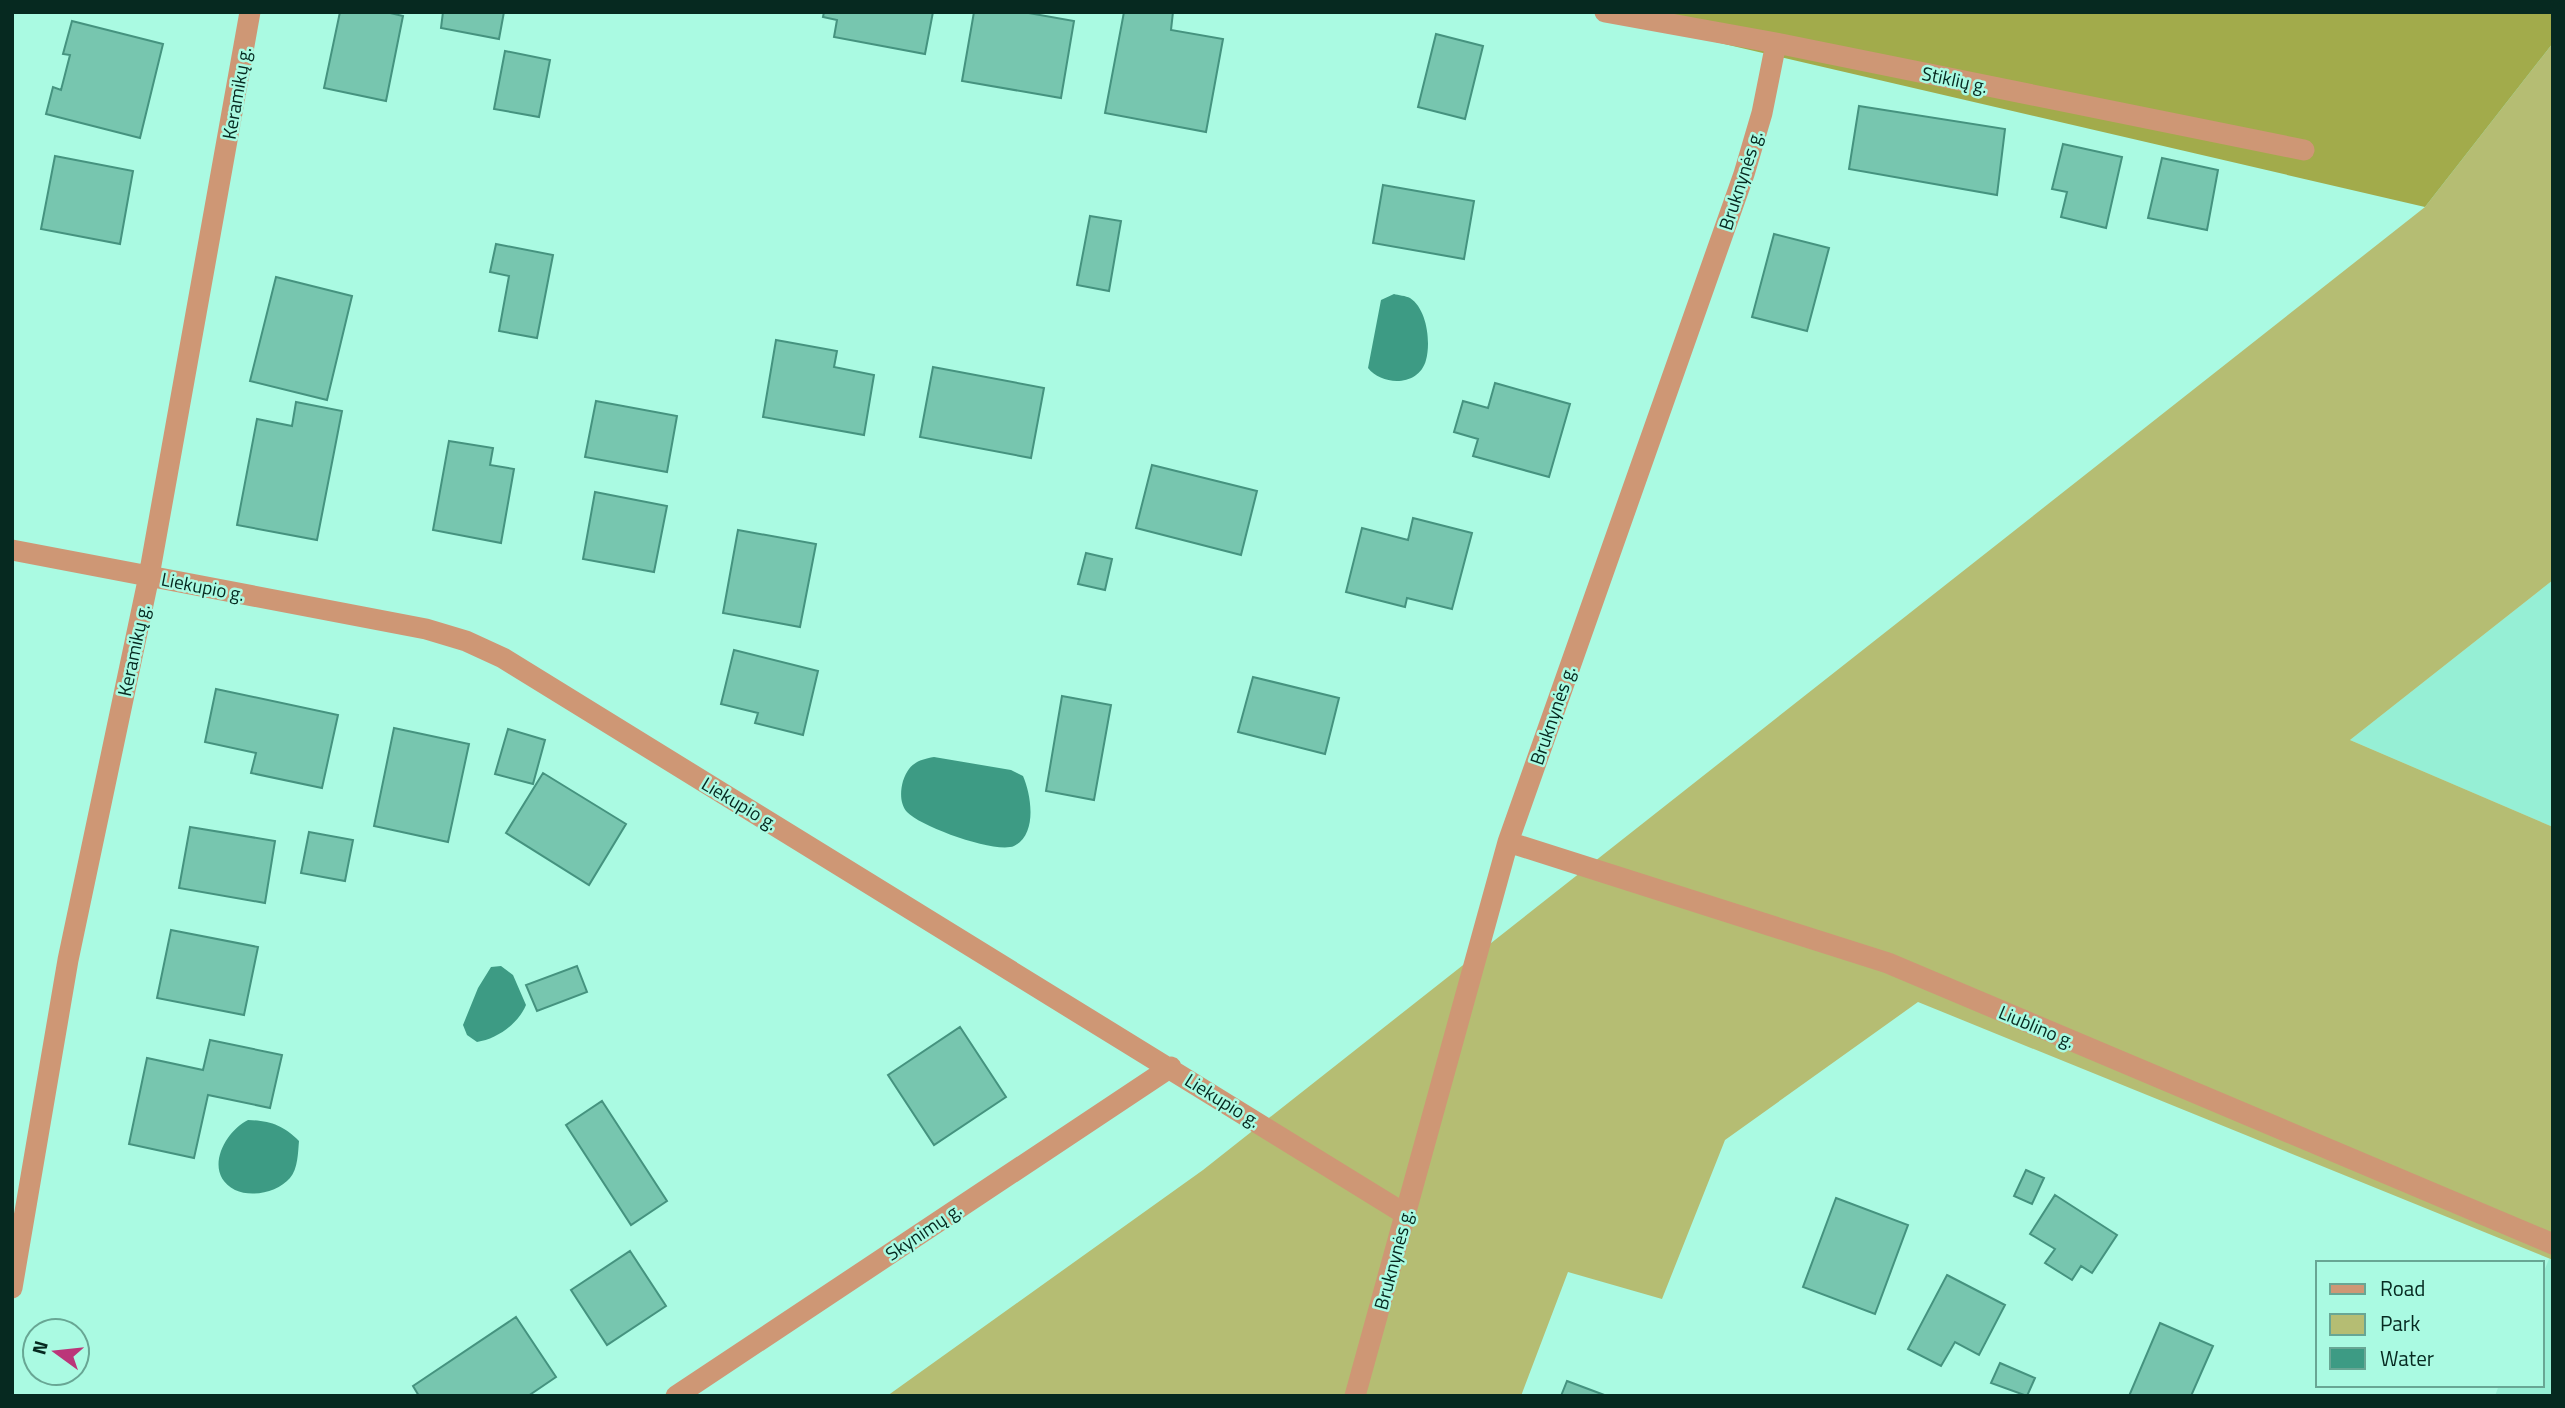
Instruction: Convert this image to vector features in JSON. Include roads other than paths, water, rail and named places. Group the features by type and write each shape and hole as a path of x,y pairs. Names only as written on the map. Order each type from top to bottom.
{"street":[{"name":"Keramikų g.","path":"12,1288 68,960 149,576 250,12"},
{"name":"Stiklių g.","path":"1605,12 1776,43 2304,150"},
{"name":"Bruknynės g.","path":"1355,1396 1508,842 1744,174 1762,113 1776,43"},
{"name":"Liekupio g.","path":"12,550 426,629 466,641 503,658 1405,1213"},
{"name":"Liublino g.","path":"1508,842 1888,963 2553,1244"},
{"name":"Skynimų g.","path":"676,1396 1171,1067"}],"water":[{"path":"1394,294 1408,297 1416,303 1424,318 1428,335 1426,360 1422,369 1416,375 1400,381 1382,378 1368,368 1381,300"},
{"path":"934,757 1011,770 1023,776 1030,803 1030,823 1022,840 1014,846 1005,847 976,843 927,825 907,812 901,798 905,775 914,764"},
{"path":"501,966 513,975 526,1005 506,1030 477,1042 467,1035 463,1025 478,988 491,967"},
{"path":"248,1120 276,1125 299,1141 293,1174 285,1183 272,1190 249,1193 235,1190 225,1183 220,1173 220,1153 225,1142 239,1125"}]}
